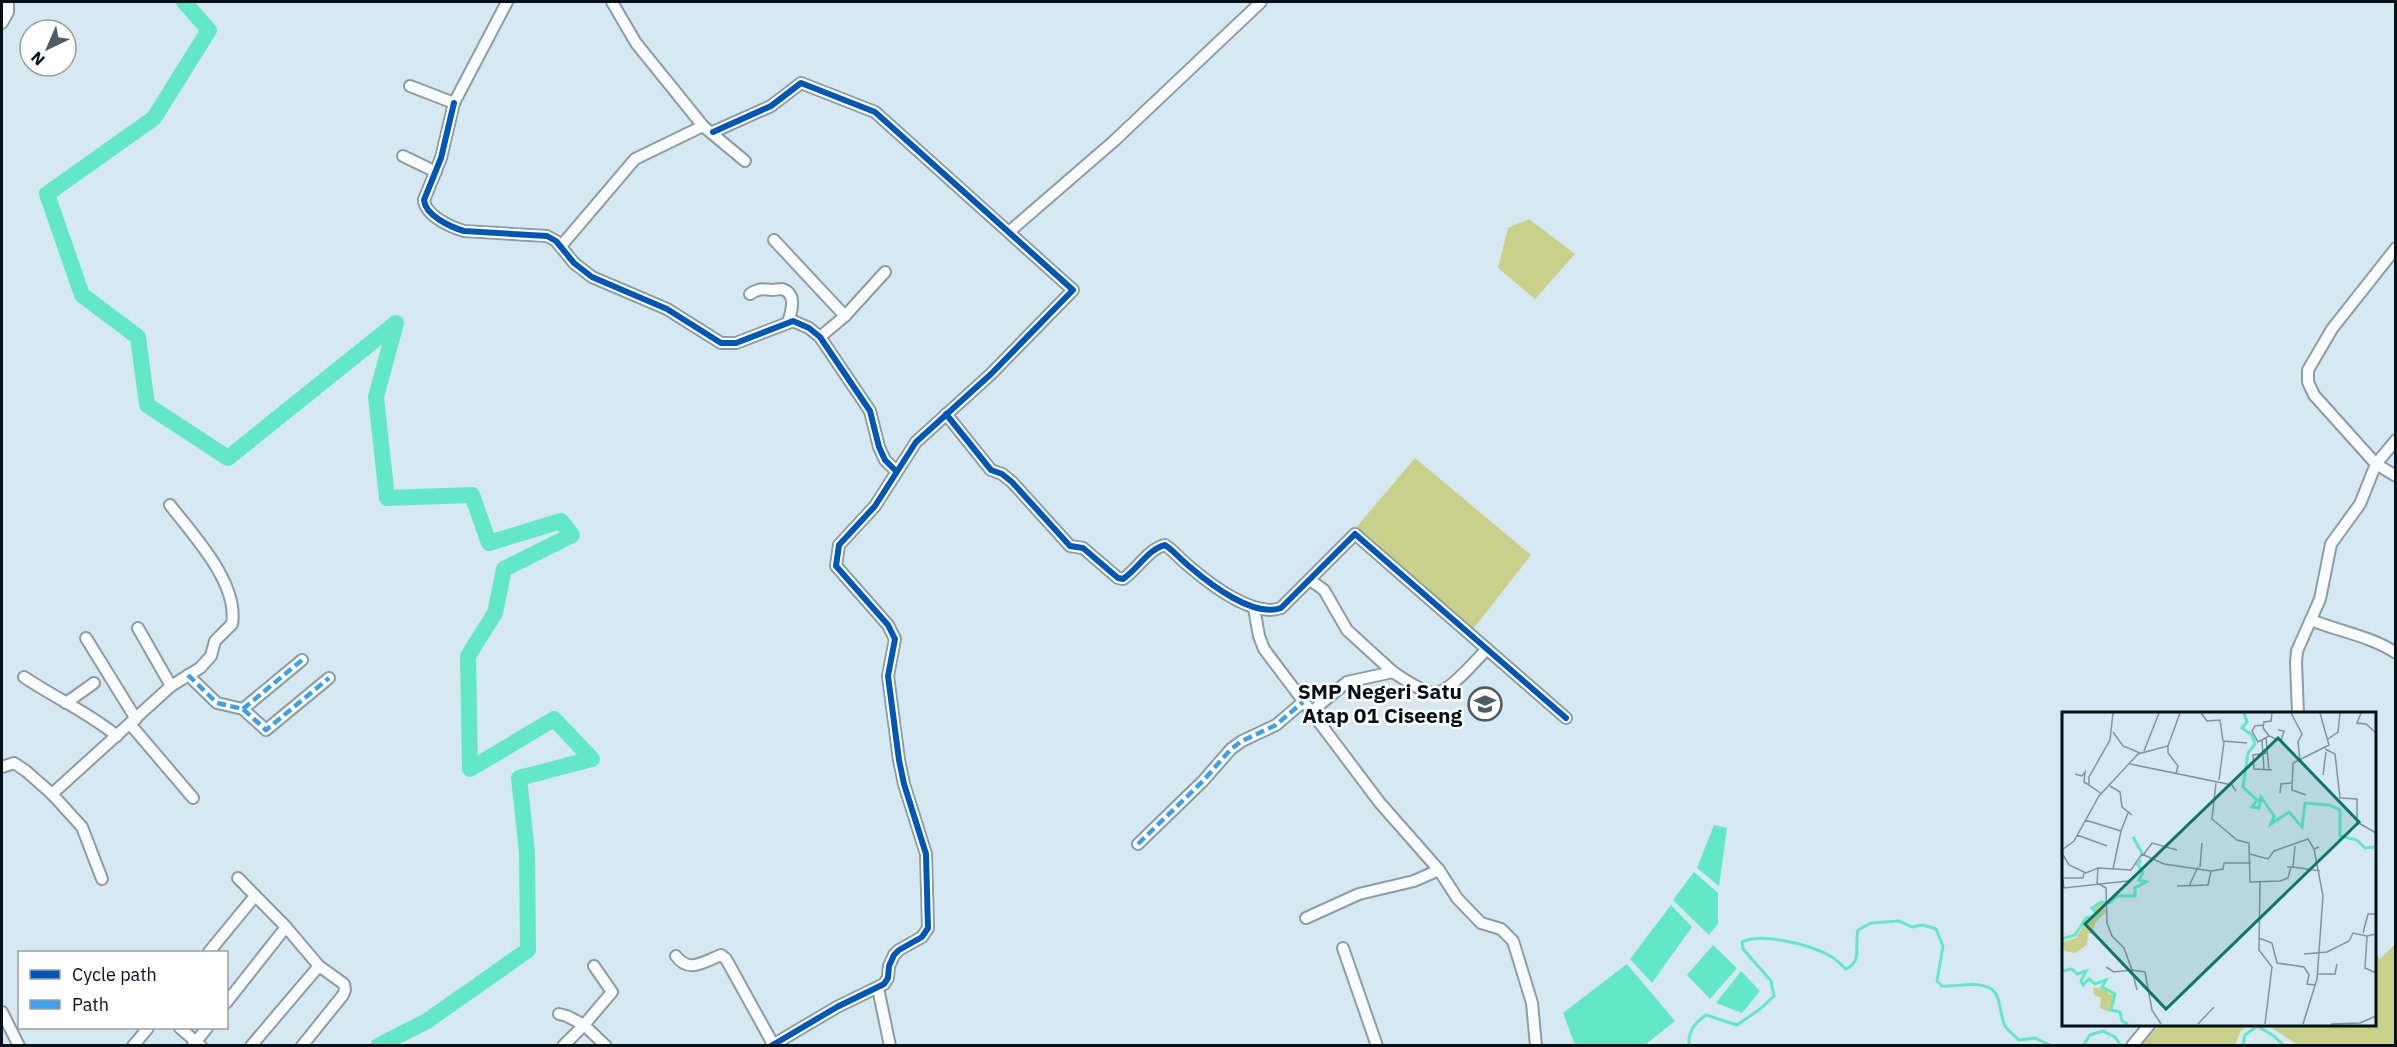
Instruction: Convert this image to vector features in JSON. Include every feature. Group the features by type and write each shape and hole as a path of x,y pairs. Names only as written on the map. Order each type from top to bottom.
{"street":[{"path":"2,23 8,12 8,2"},
{"path":"507,2 454,103 441,158 424,200 428,211 464,231 547,236 561,246 574,263 592,277 667,309 721,342 735,343 793,321 800,324 820,337 870,411 879,447 885,460 896,471"},
{"path":"612,2 636,43 703,126 745,161"},
{"path":"1010,231 1114,141 1261,2"},
{"path":"676,956 685,964 692,966 721,955 726,959 772,1045 837,1007 878,988 888,978 889,966 894,955 922,937 928,928 925,848 904,784 888,676 895,639 888,625 840,571 835,562 839,545 875,506 916,442 991,374 1073,290 875,112 801,83 771,106 713,132"},
{"path":"410,86 454,103"},
{"path":"561,246 635,159 703,126"},
{"path":"403,156 436,172"},
{"path":"774,240 845,316"},
{"path":"2396,248 2332,329 2308,370 2307,376 2314,394 2376,464 2396,476"},
{"path":"820,337 845,316 885,272"},
{"path":"750,294 760,288 782,289 789,294 793,304 788,323"},
{"path":"946,414 991,470 1002,474 1012,482 1070,546 1083,548 1118,578 1123,579 1157,548 1164,545 1214,585 1254,608 1271,612 1281,608 1355,534 1566,718"},
{"path":"2298,712 2297,651 2320,599 2331,544 2360,504 2376,464 2396,440"},
{"path":"52,794 171,686 206,663 211,656 215,641 233,621 229,595 211,557 170,506"},
{"path":"1310,580 1324,590 1347,630 1392,672 1432,693 1440,693 1487,649"},
{"path":"1254,608 1261,643 1380,803 1439,870 1457,898 1477,919 1488,926 1501,929 1513,941 1532,1003 1536,1046"},
{"path":"2311,620 2337,631 2382,643 2396,653"},
{"path":"138,628 171,686"},
{"path":"86,638 133,722 193,798"},
{"path":"243,709 302,660"},
{"path":"1311,712 1347,682 1392,672"},
{"path":"188,675 217,703 243,709 266,730 328,678"},
{"path":"24,677 94,718 117,736"},
{"path":"66,703 94,682"},
{"path":"1138,844 1203,781 1231,749 1242,741 1276,725 1303,702"},
{"path":"2,767 14,763 26,771 52,794 82,827 102,879"},
{"path":"1306,918 1359,894 1414,881 1439,870"},
{"path":"238,878 286,927 319,966 344,984 345,990 302,1046"},
{"path":"210,951 255,896"},
{"path":"228,1000 286,927"},
{"path":"1343,948 1377,1046"},
{"path":"250,1046 319,966"},
{"path":"563,1046 612,992 594,966"},
{"path":"878,988 890,1046"},
{"path":"2,1012 19,1046"},
{"path":"559,1014 584,1025 606,1046"},
{"path":"2132,1046 2148,1026"},
{"path":"133,1046 147,1029"},
{"path":"181,1029 196,1044 206,1029"}],"shaded area":[{"path":"1529,219 1575,254 1535,299 1498,268 1508,228"},
{"path":"1415,458 1531,555 1470,633 1354,530"},
{"path":"1714,825 1727,828 1719,886 1697,868"},
{"path":"1694,872 1718,893 1718,924 1709,935 1673,900"},
{"path":"1671,905 1692,927 1652,983 1630,959"},
{"path":"2395,944 2395,1045 2298,1045 2269,1026 2376,1026 2376,954 2380,959"},
{"path":"1713,945 1737,968 1710,999 1687,975"},
{"path":"1627,964 1675,1021 1645,1045 1575,1045 1563,1013"},
{"path":"1741,971 1760,991 1742,1013 1716,1003"},
{"path":"2159,1026 2247,1026 2241,1031 2235,1045 2140,1045"}],"waterway":[{"path":"184,2 209,30 154,118 47,194 82,295 138,337 147,405 228,458 396,323 376,397 387,498 472,495 489,543 561,521 572,535 504,569 495,613 468,656 470,769 554,719 592,759 519,778 527,852 528,950 427,1021 378,1046"},
{"path":"1689,1046 1693,1028 1706,1015 1737,1025 1774,996 1771,981 1743,949 1742,942 1762,938 1800,944 1823,952 1846,969 1851,966 1856,957 1858,930 1871,923 1899,921 1912,927 1923,925 1936,929 1943,946 1937,981 1942,986 1988,987 1996,995 2005,1026 2019,1040 2035,1038 2052,1046"},
{"path":"2243,1046 2245,1035 2257,1026 2274,1036 2284,1046"},
{"path":"2083,1046 2090,1035 2103,1031 2115,1037 2121,1046"}],"marked path":[{"path":"243,709 302,660"},
{"path":"188,675 217,703 243,709 266,730 329,678"},
{"path":"1138,844 1203,781 1231,749 1242,741 1276,725 1303,702"}],"cycle path":[{"path":"713,132 771,106 801,83 875,112 1073,290 991,374 916,442 875,506 839,545 836,566 888,625 895,639 888,676 904,784 926,854 928,928 922,937 894,955 889,966 888,978 884,984 837,1007 771,1046"},
{"path":"454,103 441,158 424,200 433,215 452,227 464,231 547,236 556,241 574,263 592,277 667,309 721,343 736,343 793,321 809,328 820,337 870,411 879,447 885,460 896,471"},
{"path":"946,414 991,470 1002,474 1012,482 1070,546 1083,548 1118,578 1123,579 1148,555 1165,545 1199,574 1233,598 1258,608 1270,610 1281,608 1355,534 1566,718"}],"place":[{"name":"SMP Negeri Satu Atap 01 Ciseeng","path":"1485,704"}]}
